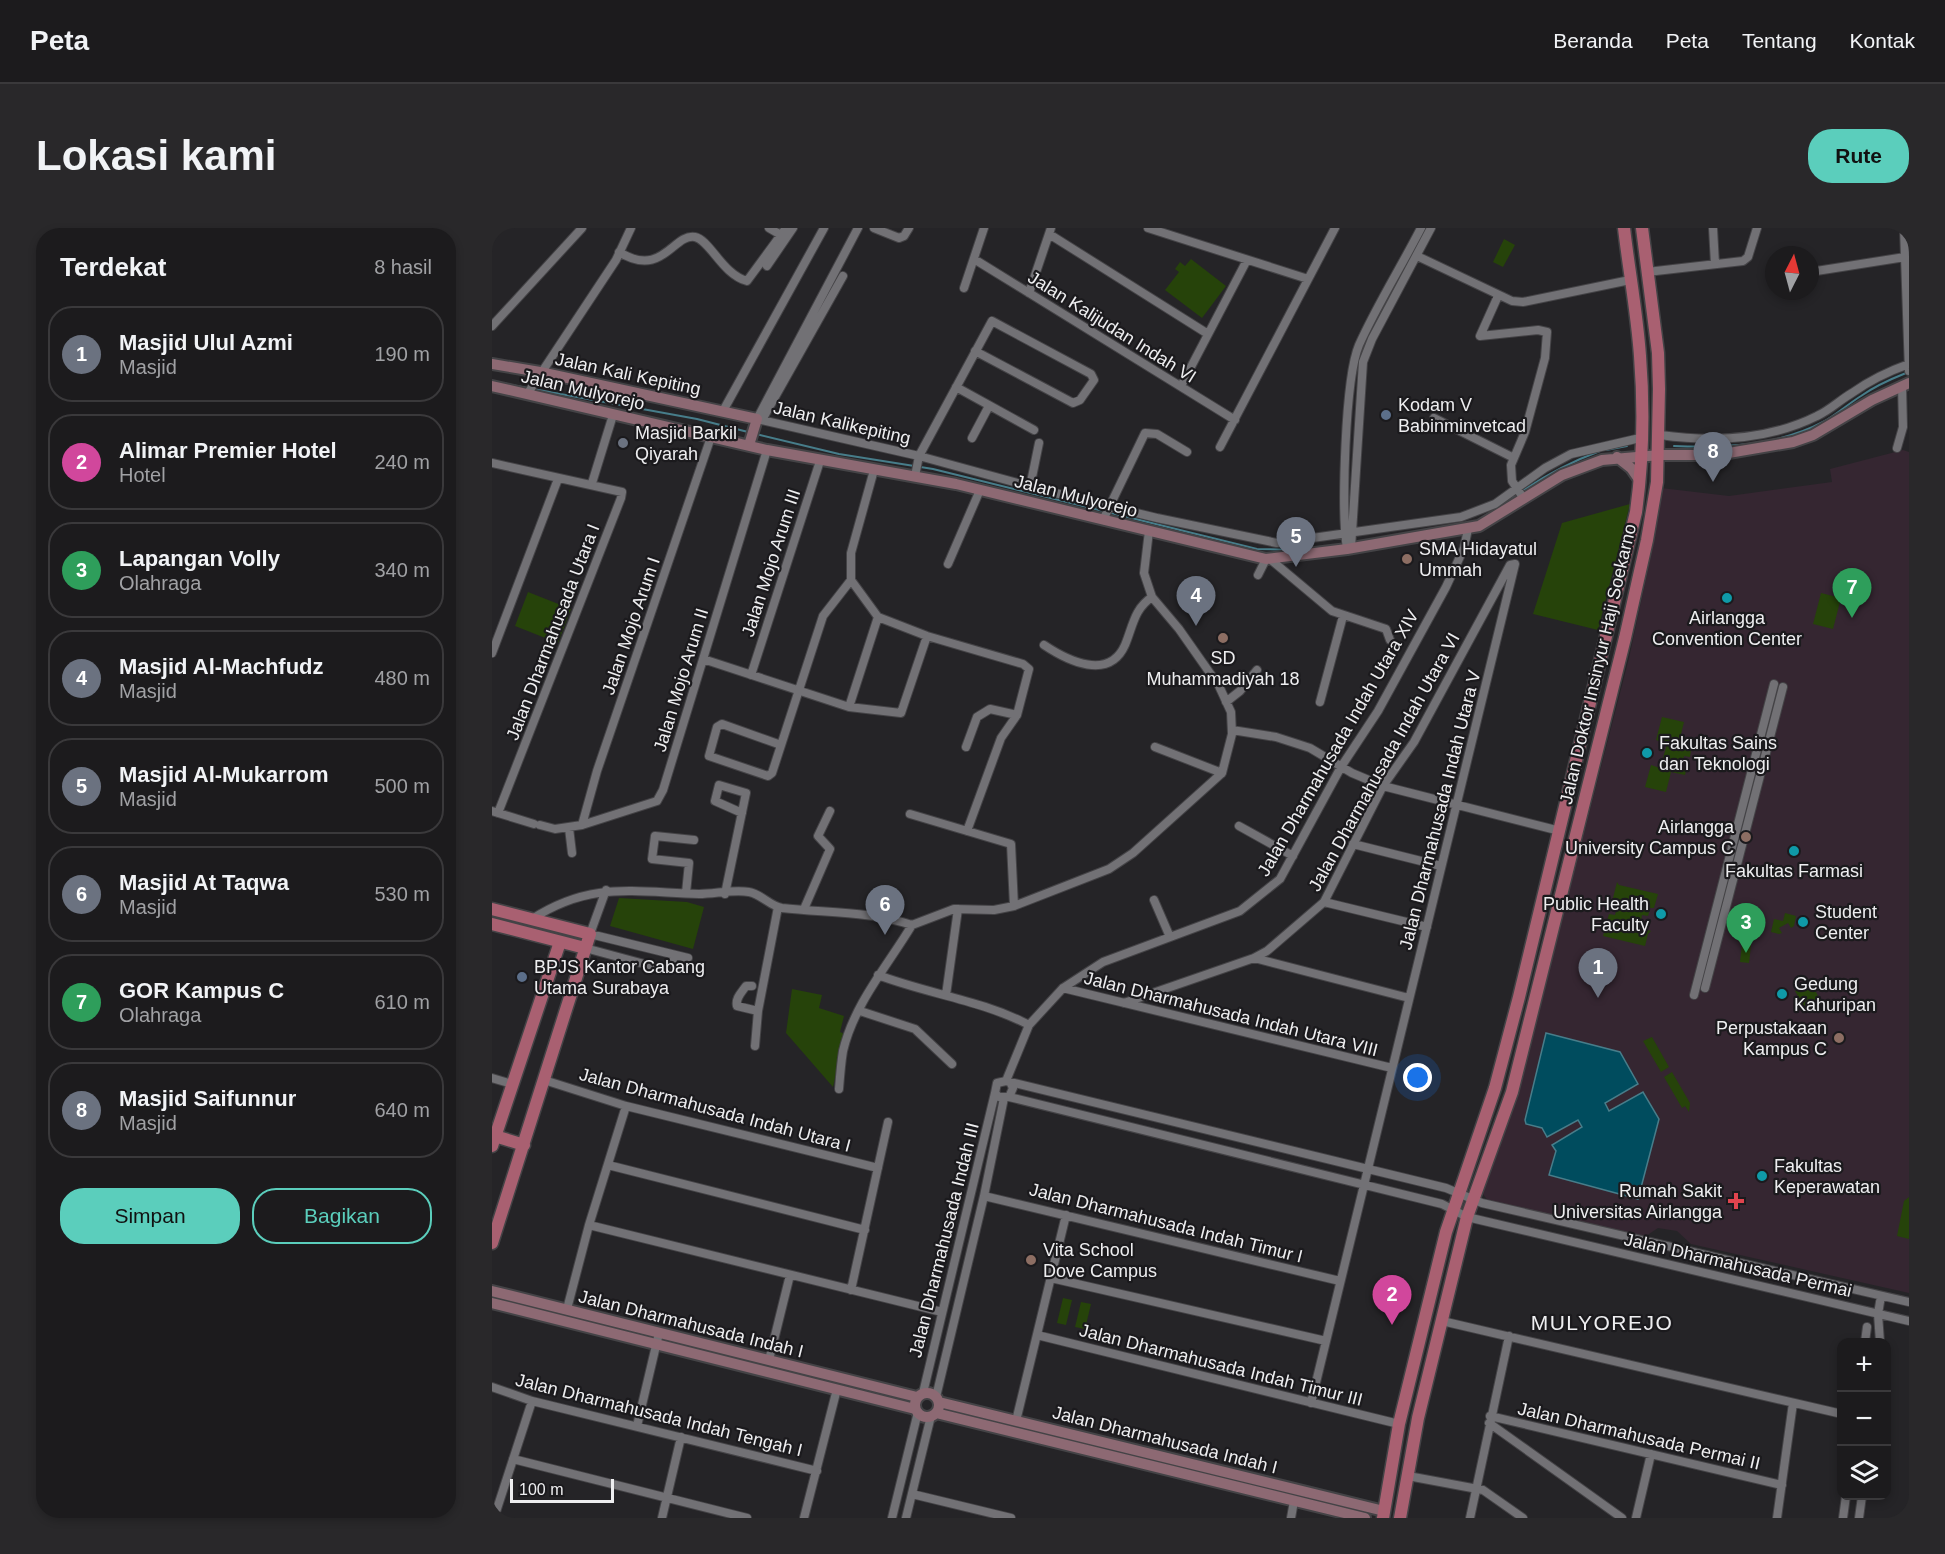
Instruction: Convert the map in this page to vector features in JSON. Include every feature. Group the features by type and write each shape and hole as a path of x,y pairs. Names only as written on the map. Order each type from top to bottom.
{"main road":[{"name":"Jalan Doktor Insinyur Haji Soekarno","path":"1383,1514 1400,1419 1452,1210 1495,1088 1560,831 1619,590 1640,482 1641,376 1624,228"},
{"name":"Jalan Doktor Insinyur Haji Soekarno","path":"1400,1518 1418,1418 1467,1217 1503,1121 1533,1012 1640,574 1657,482 1660,445 1658,353 1642,228"},
{"path":"1631,286 1643,293 1648,288"},
{"path":"1635,312 1639,306 1644,304 1652,309"},
{"name":"Jalan Kali Kepiting","path":"492,364 723,411 755,429"},
{"name":"Jalan Mulyorejo","path":"492,386 528,392 613,415 711,437 755,429 767,450 873,473 916,473 980,489 1025,492 1103,519 1154,526 1216,539 1268,559 1479,526 1520,494 1554,472 1617,457 1640,447 1660,445 1692,453 1717,455 1781,437 1813,435 1872,399 1906,385"},
{"path":"1617,457 1631,468 1640,482"},
{"path":"492,909 590,934 492,1243"},
{"path":"492,924 585,948"},
{"path":"524,1145 494,1141 560,942"},
{"name":"Jalan Dharmahusada Indah I","path":"492,1291 769,1360 918,1403"},
{"name":"Jalan Dharmahusada Indah I","path":"492,1303 837,1389 918,1403"},
{"path":"918,1403 935,1407"},
{"path":"918,1403 935,1407"},
{"name":"Jalan Dharmahusada Indah I","path":"935,1407 1016,1421 1294,1501 1365,1518"},
{"name":"Jalan Dharmahusada Indah I","path":"935,1407 1383,1514"},
{"path":"1400,1419 1410,1413 1418,1418"}],"street":[{"path":"492,326 582,228"},
{"path":"528,392 619,252 631,228"},
{"path":"619,252 644,261 655,259 667,254 686,238 695,237 706,244 727,270 747,280 783,232 769,228"},
{"path":"767,266 793,228"},
{"path":"723,411 824,228"},
{"path":"755,429 858,228"},
{"path":"875,228 893,236 904,236 909,228"},
{"path":"964,288 984,228"},
{"path":"1148,228 1308,279"},
{"path":"1220,447 1335,228"},
{"path":"1349,547 1348,427 1353,370 1359,345 1421,228"},
{"path":"1348,534 1366,353 1431,228"},
{"path":"1713,228 1715,264"},
{"path":"1647,272 1743,261 1748,257 1757,228"},
{"path":"1660,445 1692,440 1781,437 1870,381 1908,367 1904,228"},
{"path":"1029,293 1050,231 1208,334"},
{"path":"1417,256 1498,296 1523,302 1631,286"},
{"path":"1819,270 1905,256"},
{"name":"Jalan Kalijudan Indah VI","path":"974,259 1235,420"},
{"path":"1181,386 1247,260"},
{"path":"755,429 843,276"},
{"path":"1498,296 1480,336 1538,330 1548,332 1545,358 1525,432 1514,458 1510,475 1520,494"},
{"path":"916,473 919,458 975,351 993,321 1091,374 1094,380 1080,400 1073,403 975,351"},
{"path":"1897,448 1904,427 1906,385"},
{"path":"956,387 1034,430"},
{"path":"972,438 989,406"},
{"path":"591,483 613,415"},
{"path":"1434,418 1514,458"},
{"path":"1348,427 1359,428"},
{"name":"Jalan Kalikepiting","path":"755,429 919,458 1025,492 1107,507 1154,526 1216,539 1277,543 1348,534 1461,517 1520,494"},
{"path":"1103,519 1145,433 1157,434 1187,453"},
{"name":"Jalan Mojo Arum I","path":"582,825 597,771 711,437"},
{"path":"1692,440 1692,453"},
{"path":"1025,492 1039,443"},
{"path":"1554,472 1571,454 1640,447"},
{"name":"Jalan Mojo Arum II","path":"495,812 555,829 582,825 657,801 663,790 767,450"},
{"name":"Jalan Mojo Arum III","path":"751,675 819,461"},
{"name":"Jalan Dharmahusada Utara I","path":"492,463 558,479 591,483 621,492 621,498 495,812"},
{"path":"873,473 851,553 851,580 878,617 927,636 1023,664 1029,669 1017,715 1000,738 967,831"},
{"path":"492,653 558,479"},
{"path":"948,564 980,489"},
{"path":"532,919 572,898 606,890 725,894 750,892 778,907 877,915 912,925 958,909 994,910 1014,906 1109,869 1133,853 1222,773 1233,723 1219,686 1179,629 1152,597 1144,573 1154,526"},
{"name":"Jalan Dharmahusada Indah Utara XIV","path":"1008,1082 1029,1025 1063,988 1103,962 1225,919 1251,904 1280,879 1341,767 1378,711 1446,587 1464,548 1468,529"},
{"path":"1258,575 1268,559 1332,611 1386,629 1390,640"},
{"name":"Jalan Dharmahusada Indah Utara V","path":"1311,1403 1516,566 1514,563 1510,565"},
{"name":"Jalan Dharmahusada Indah Utara VI","path":"1124,1003 1254,958 1267,951 1324,902 1383,786 1414,742 1510,565"},
{"path":"781,745 726,724 717,728 709,756 768,776 781,745 800,692 823,616 851,580"},
{"path":"1044,645 1081,664 1094,666 1107,663 1123,648 1136,612 1152,597"},
{"path":"1320,702 1342,616"},
{"path":"849,707 878,617"},
{"path":"703,659 849,707 901,713 927,636"},
{"path":"1226,702 1240,691 1257,670"},
{"path":"1694,995 1774,684"},
{"path":"1705,988 1783,687"},
{"path":"966,747 977,717 990,709 1017,715"},
{"path":"1232,730 1295,743 1324,755 1341,767 1383,786 1560,831"},
{"path":"1155,747 1222,773"},
{"path":"804,909 830,849 818,836 830,811"},
{"path":"725,894 742,813"},
{"path":"910,814 1011,844 1014,906"},
{"path":"1239,826 1293,856"},
{"path":"569,828 572,853"},
{"path":"686,893 689,863 652,859 655,836 694,840"},
{"path":"1353,844 1441,866"},
{"path":"606,890 590,934 688,958"},
{"path":"1154,900 1170,937"},
{"path":"1324,902 1427,927"},
{"path":"755,1046 758,1011 778,907"},
{"path":"946,995 958,909"},
{"path":"839,1089 843,1051 853,1022 879,975 912,925"},
{"path":"585,948 663,969 672,964 674,955"},
{"path":"1254,958 1409,998"},
{"path":"879,975 981,1005 1029,1025"},
{"path":"752,986 747,986 742,992 737,999 737,1006 738,1009 758,1011"},
{"name":"Jalan Dharmahusada Indah Utara VIII","path":"1063,988 1392,1068"},
{"path":"860,1011 915,1029 952,1064"},
{"path":"492,1078 512,1084"},
{"name":"Jalan Dharmahusada Indah Utara I","path":"544,1080 626,1106 878,1168"},
{"path":"1452,1210 1442,1204 1006,1098 995,1093 997,1083 1008,1082 1367,1169 1458,1194"},
{"name":"Jalan Dharmahusada Indah III","path":"906,1518 935,1407 1006,1098 1013,1088 1008,1082"},
{"name":"Jalan Dharmahusada Indah III","path":"892,1518 918,1403 995,1093"},
{"path":"567,1309 589,1225 626,1106"},
{"path":"851,1290 888,1122"},
{"path":"608,1165 865,1230"},
{"name":"Jalan Dharmahusada Permai","path":"1458,1194 1472,1200 1909,1302"},
{"name":"Jalan Dharmahusada Indah Timur I","path":"984,1196 1340,1281"},
{"name":"Jalan Dharmahusada Permai","path":"1452,1210 1467,1217 1909,1321"},
{"path":"1016,1421 1066,1215"},
{"path":"589,1225 942,1312"},
{"path":"769,1360 790,1275"},
{"path":"1051,1278 1326,1341"},
{"path":"1880,1338 1878,1314 1881,1296"},
{"path":"1442,1321 1837,1413"},
{"path":"1866,1338 1867,1327"},
{"path":"637,1426 659,1332"},
{"name":"Jalan Dharmahusada Indah Timur III","path":"1037,1335 1311,1403 1400,1419"},
{"path":"1470,1518 1509,1336"},
{"name":"Jalan Dharmahusada Indah Tengah I","path":"493,1387 532,1401 817,1471"},
{"path":"804,1518 837,1389"},
{"path":"494,1518 532,1401"},
{"path":"1777,1518 1793,1403"},
{"path":"1490,1420 1622,1518"},
{"name":"Jalan Dharmahusada Permai II","path":"1490,1420 1782,1485"},
{"path":"662,1518 681,1437"},
{"path":"1636,1518 1651,1454"},
{"path":"513,1459 747,1518"},
{"path":"1408,1476 1483,1490 1523,1518"},
{"path":"912,1494 994,1516 1011,1518"},
{"path":"1843,1518 1845,1500"},
{"path":"1859,1518 1861,1500"},
{"path":"1291,1518 1294,1501"}],"shaded area":[{"name":"Airlangga University Campus C","path":"1903,450 1909,452 1909,1293 1691,1244 1677,1231 1658,1228 1646,1236 1488,1201 1483,1194 1514,1106 1629,658 1653,546 1661,488 1729,496 1832,482 1830,469"}],"green space":[{"path":"1504,239 1515,245 1503,267 1493,262"},
{"path":"1191,259 1226,286 1202,318 1165,290 1179,272 1175,269 1180,262 1185,266"},
{"path":"1630,504 1598,630 1533,614 1562,523"},
{"path":"528,592 571,609 558,643 515,626"},
{"path":"1821,593 1841,598 1833,629 1813,624"},
{"path":"1662,717 1684,722 1678,746 1691,750 1690,757 1684,756 1682,765 1687,767 1685,775 1671,772 1666,792 1645,787 1651,765 1660,768 1667,744 1656,740"},
{"path":"1617,882 1619,885 1658,894 1654,908 1650,908 1648,916 1642,915 1641,921 1647,923 1645,929 1651,931 1645,946 1603,936 1609,914 1615,915 1617,907 1611,906"},
{"path":"619,898 687,902 704,907 693,949 610,926"},
{"path":"1785,913 1796,916 1794,926 1791,928 1788,923 1779,928 1782,933 1771,932 1774,919 1783,921"},
{"path":"1742,944 1751,945 1749,963 1740,962"},
{"path":"1811,982 1819,998 1804,1006 1795,991"},
{"path":"792,989 822,995 819,1008 844,1016 840,1032 845,1034 833,1087 786,1033"},
{"path":"1652,1037 1669,1067 1661,1072 1643,1041"},
{"path":"1672,1072 1690,1103 1689,1112 1685,1106 1682,1108 1664,1077"},
{"path":"1909,1197 1909,1239 1897,1236 1904,1201"},
{"path":"1063,1298 1072,1300 1066,1325 1057,1323"},
{"path":"1081,1302 1091,1304 1085,1329 1075,1327"}],"water":[{"path":"1546,1033 1620,1052 1638,1084 1605,1103 1609,1111 1643,1092 1659,1119 1638,1199 1549,1175 1556,1151 1552,1145 1582,1127 1578,1120 1547,1137 1542,1128 1526,1124 1525,1120"}],"waterway":[{"path":"1674,446 1731,446 1788,436 1823,422 1872,389 1906,373"},
{"path":"492,381 527,388"},
{"path":"533,389 697,419 748,432"},
{"path":"756,434 839,454 933,469 1257,549 1298,550"},
{"path":"1606,450 1627,446"},
{"path":"1499,508 1547,475 1600,451"}],"place":[{"name":"Kodam V Babinminvetcad","path":"1386,415"},
{"name":"Masjid Barkil Qiyarah","path":"623,443"},
{"name":"Masjid Saifunnur","path":"1713,482"},
{"name":"SMA Hidayatul Ummah","path":"1407,559"},
{"name":"Masjid Al-Mukarrom","path":"1296,567"},
{"name":"Airlangga Convention Center","path":"1727,598"},
{"name":"GOR Kampus C","path":"1852,618"},
{"name":"Masjid Al-Machfudz","path":"1196,626"},
{"name":"SD Muhammadiyah 18","path":"1223,638"},
{"name":"Fakultas Sains dan Teknologi","path":"1647,753"},
{"name":"Airlangga University Campus C","path":"1746,837"},
{"name":"Fakultas Farmasi","path":"1794,851"},
{"name":"Public Health Faculty","path":"1661,914"},
{"name":"Student Center","path":"1803,922"},
{"name":"Masjid At Taqwa","path":"885,935"},
{"name":"Lapangan Volly","path":"1746,953"},
{"name":"BPJS Kantor Cabang Utama Surabaya","path":"522,977"},
{"name":"Gedung Kahuripan","path":"1782,994"},
{"name":"Masjid Ulul Azmi","path":"1598,998"},
{"name":"Perpustakaan Kampus C","path":"1839,1038"},
{"name":"Fakultas Keperawatan","path":"1762,1176"},
{"name":"Rumah Sakit Universitas Airlangga","path":"1736,1201"},
{"name":"Vita School Dove Campus","path":"1031,1260"},
{"name":"Alimar Premier Hotel","path":"1392,1325"}],"district":[{"name":"MULYOREJO","path":"1602,1322"}]}
